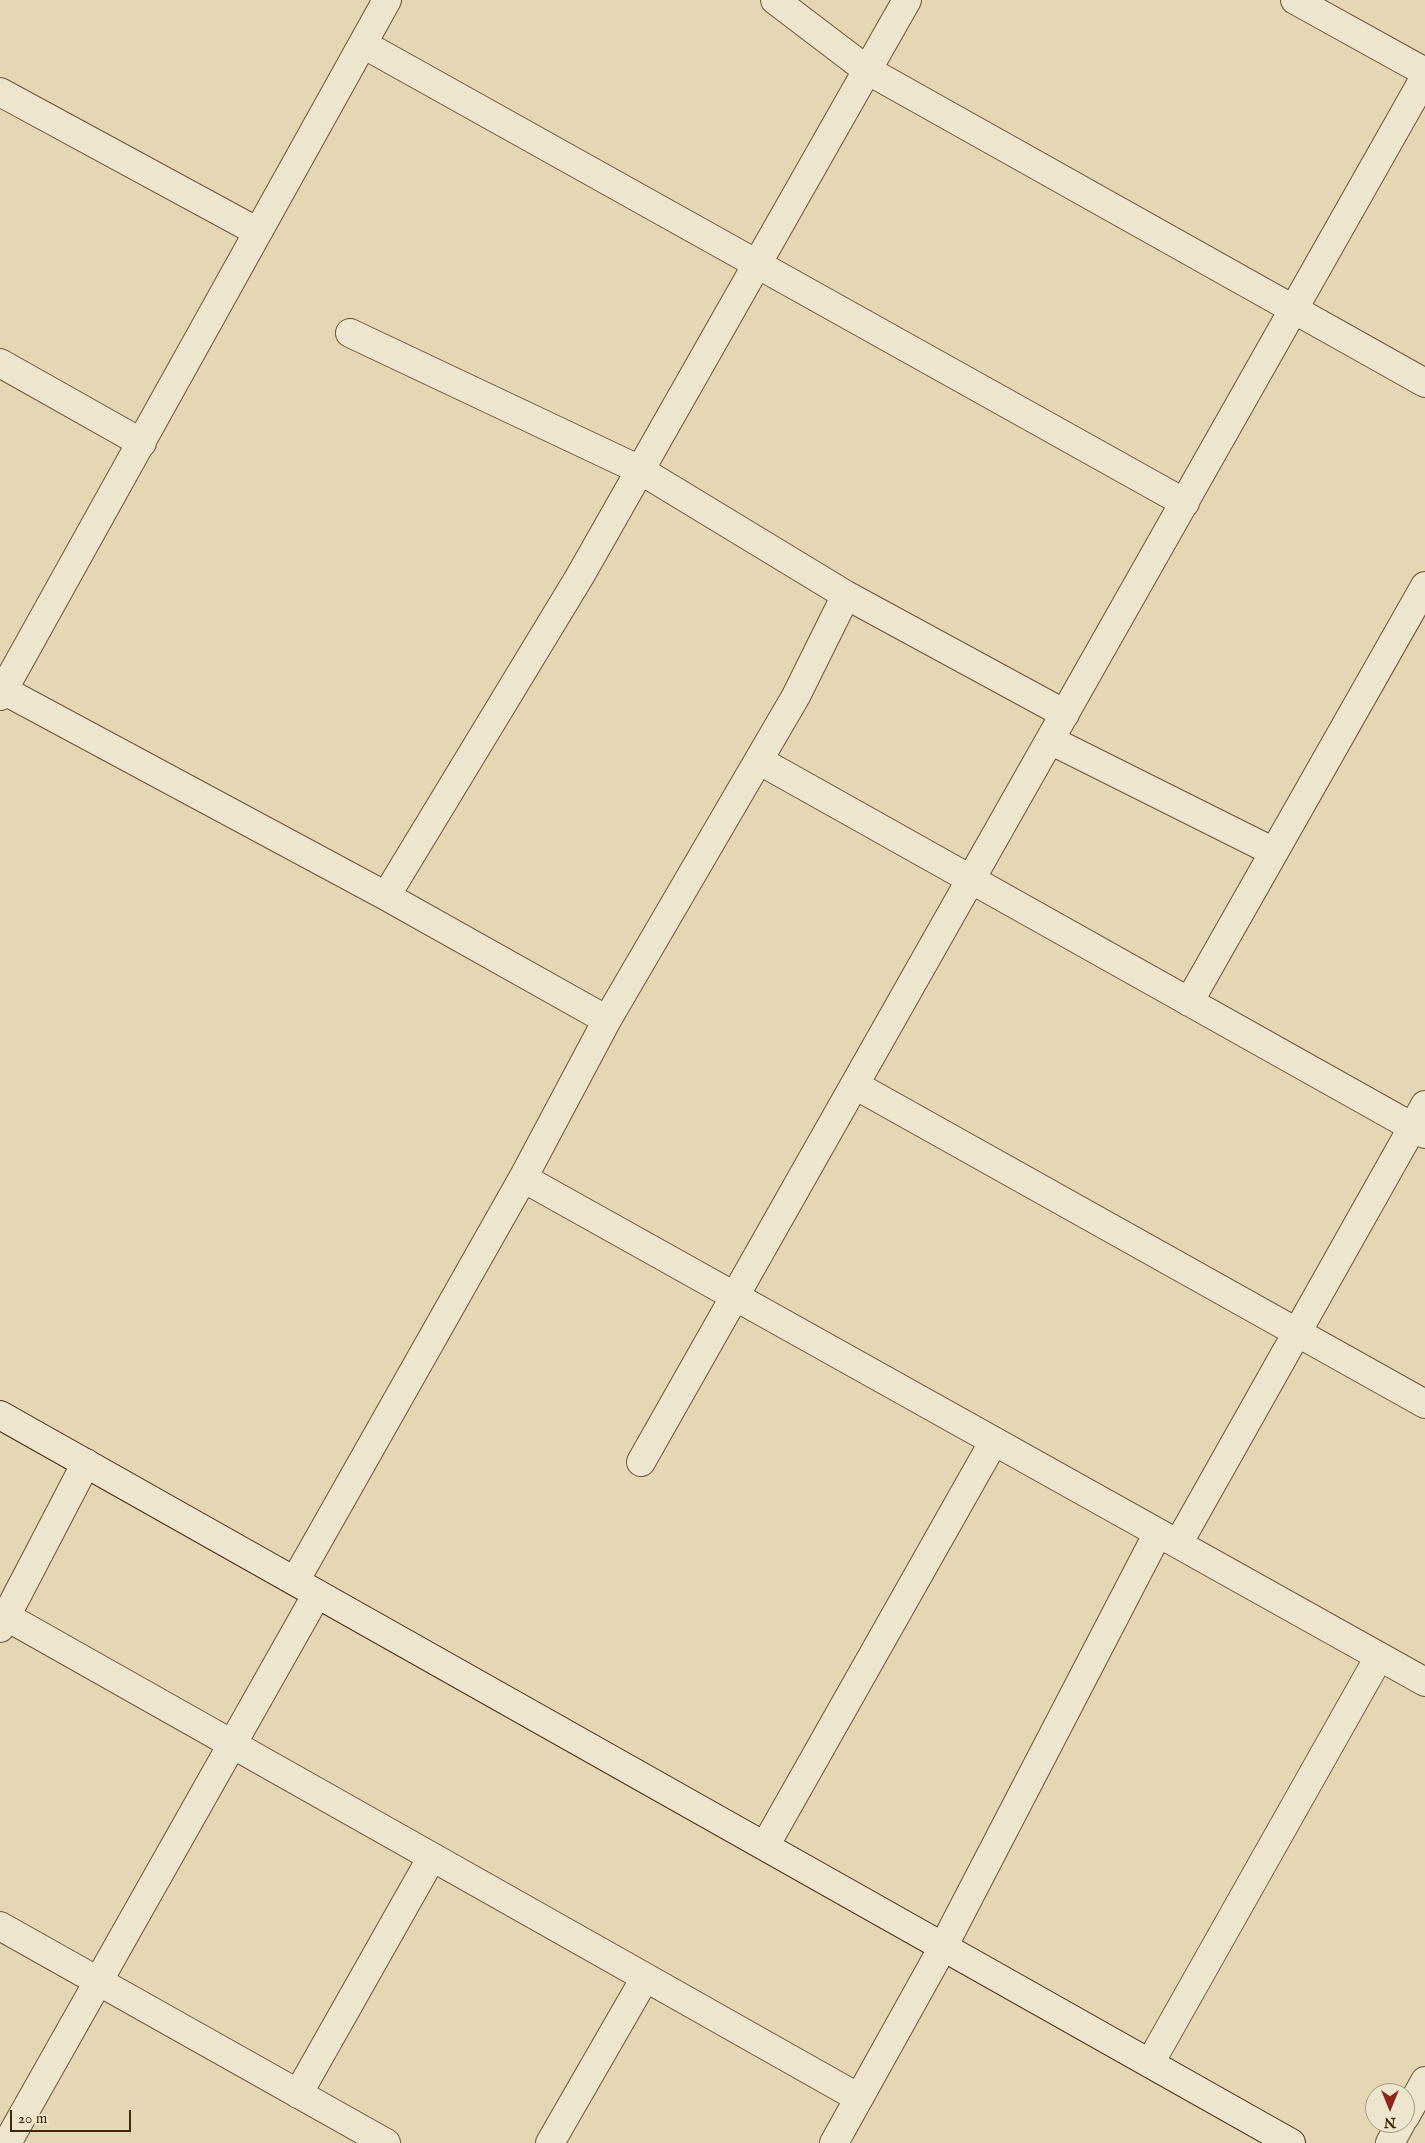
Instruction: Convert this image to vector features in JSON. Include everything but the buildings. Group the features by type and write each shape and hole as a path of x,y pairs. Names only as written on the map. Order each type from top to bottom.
{"street":[{"path":"387,0 2,693 386,896 607,1020"},
{"path":"775,0 867,70 1425,383"},
{"path":"386,896 580,576 907,0"},
{"path":"1295,0 1425,72"},
{"path":"363,44 1184,503"},
{"path":"641,1462 1425,77"},
{"path":"0,92 258,232"},
{"path":"350,333 640,470 846,595 1065,714"},
{"path":"0,363 142,443"},
{"path":"1189,1002 1425,586"},
{"path":"8,2143 232,1744 306,1588 607,1020 760,761 796,696 846,595"},
{"path":"1050,740 1274,852"},
{"path":"760,761 1189,1002 1421,1122 1297,1332 1168,1539 834,2143"},
{"path":"855,1085 1425,1404"},
{"path":"523,1178 1425,1682"},
{"path":"0,1415 1291,2143"},
{"path":"765,1846 994,1441"},
{"path":"86,1463 2,1619 232,1744 859,2098"},
{"path":"1150,2063 1379,1657"},
{"path":"298,2094 432,1857"},
{"path":"0,1926 386,2143"},
{"path":"550,2143 645,1978"},
{"path":"1415,2099 1425,2081"}]}
